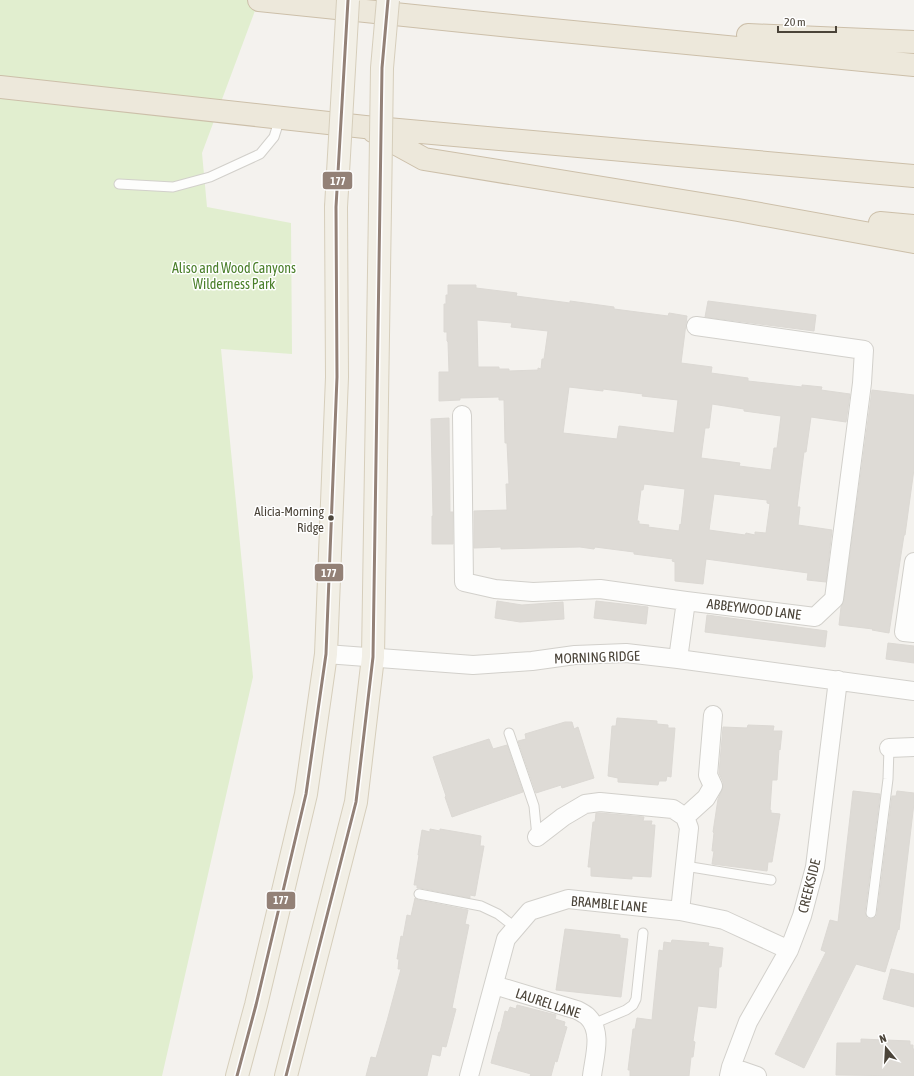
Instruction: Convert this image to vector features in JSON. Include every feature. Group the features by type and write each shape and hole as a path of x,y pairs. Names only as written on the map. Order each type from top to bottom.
{"highway":[{"path":"259,0 914,65"},
{"path":"521,27 914,42"},
{"path":"0,86 365,127 914,176"},
{"path":"365,127 424,159 738,210 914,242"},
{"path":"738,210 914,226"}],"main road":[{"path":"237,1076 256,1005 306,794 326,654 337,377 336,207 348,0"},
{"path":"286,1076 356,802 373,658 382,68 388,0"}],"street":[{"name":"ABBEYWOOD LANE","path":"462,415 464,582 495,589 533,592 600,589 815,616 834,599 862,383 864,350 696,326"},
{"path":"914,562 904,632 914,633"},
{"path":"678,659 686,601"},
{"name":"MORNING RIDGE","path":"326,654 473,665 532,661 575,655 626,653 914,691"},
{"name":"CREEKSIDE","path":"730,1072 748,1022 789,950 802,916 815,867 838,680"},
{"path":"685,817 706,798 713,786 708,775 713,715"},
{"path":"889,748 914,747"},
{"path":"537,836 563,817 585,804 600,802 673,809 685,817 689,828 680,912"},
{"name":"BRAMBLE LANE","path":"469,1076 506,939 530,911 568,899 680,912 724,920 789,950"},
{"name":"LAUREL LANE","path":"494,985 577,1010 588,1017 595,1028 597,1043 592,1076"},
{"path":"730,1072 758,1076"}],"lane":[{"path":"119,184 173,187 210,178 260,154 274,137 280,118"},
{"path":"509,733 534,806 537,836"},
{"path":"871,913 888,779 889,748"},
{"path":"685,866 771,880"},
{"path":"419,894 480,906 498,914 516,928"},
{"path":"593,1024 626,1010 633,1005 636,998 643,933"}],"green space":[{"name":"Aliso and Wood Canyons Wilderness Park","path":"0,0 259,0 202,153 207,207 291,223 292,354 221,349 253,677 162,1076 0,1076"}],"building":[{"path":"448,285 476,285 476,288 517,293 516,296 570,303 570,301 614,307 614,309 668,316 669,313 687,316 681,363 712,367 711,373 748,378 748,381 802,387 802,385 822,387 821,390 850,394 846,422 811,417 806,452 804,452 797,507 800,507 798,525 832,530 826,582 807,580 808,573 706,559 703,584 675,581 675,562 672,561 673,559 634,554 634,552 595,547 594,549 580,547 501,549 501,547 474,548 474,511 507,510 506,484 509,484 507,443 505,443 504,400 499,400 499,397 460,398 460,400 439,401 439,372 449,372 447,332 444,332 444,304 446,304 446,295 448,295","holes":["477,320 512,323 511,327 548,331 541,369 509,371 509,369 499,369 499,367 478,367","569,387 603,391 603,389 643,394 642,396 678,400 674,433 619,426 617,439 563,433","712,404 744,409 744,411 781,416 777,448 774,448 771,470 739,466 740,463 701,458 705,428 709,428","644,484 685,489 679,531 648,527 649,525 639,524 639,521 637,521 641,490 643,490","714,494 767,500 767,503 770,504 766,533 755,532 755,535 746,533 745,535 709,530"]},
{"path":"708,301 816,315 814,331 705,317"},
{"path":"872,390 914,395 914,469 889,633 872,630 873,629 839,625 841,607 844,600"},
{"path":"449,418 450,512 453,512 453,544 432,544 433,516 431,419"},
{"path":"497,601 522,605 563,602 564,619 520,622 495,618"},
{"path":"596,601 648,607 646,624 594,618"},
{"path":"707,615 827,631 825,647 705,632"},
{"path":"888,643 914,646 914,663 886,659"},
{"path":"617,718 657,721 657,724 668,725 668,728 675,728 671,777 667,776 666,781 659,781 658,785 618,782 618,778 608,776 612,726 616,726"},
{"path":"565,722 572,722 574,729 578,727 594,778 562,788 561,785 536,793 518,741 526,739 525,734"},
{"path":"748,725 774,726 773,731 782,731 777,780 772,780 770,810 771,813 780,814 772,862 768,862 767,871 712,864 714,851 712,851 713,832 718,799 723,787 723,782 719,773 723,727 747,728"},
{"path":"489,739 493,749 507,745 523,792 452,817 433,757"},
{"path":"853,791 880,794 865,912 867,918 871,919 876,917 877,914 892,796 896,796 897,791 914,793 899,930 898,929 885,972 856,964 804,1068 775,1054 826,952 821,950 830,920 838,922"},
{"path":"596,813 644,817 643,821 652,821 651,825 655,825 651,877 632,876 632,879 591,876 591,867 588,867 593,822 595,822"},
{"path":"430,829 440,831 440,829 481,836 480,846 484,846 475,896 470,895 470,898 417,888 417,885 414,885 422,830 430,832"},
{"path":"415,898 418,900 468,910 465,924 469,925 452,1008 456,1009 446,1047 442,1046 440,1056 432,1054 427,1076 366,1076 371,1057 376,1058 387,1021 401,969 398,969 399,959 397,959 401,936 403,937 407,915 411,916"},
{"path":"565,929 620,935 620,938 628,939 621,997 556,990"},
{"path":"672,940 709,943 708,946 723,948 721,967 719,967 716,1008 698,1006 693,1041 695,1042 693,1057 691,1057 689,1076 630,1076 630,1070 628,1070 633,1029 635,1029 637,1018 652,1020 659,950 663,951 664,942 671,943"},
{"path":"891,969 914,974 914,1007 883,999"},
{"path":"517,1005 556,1015 555,1019 565,1022 564,1026 567,1027 557,1062 555,1061 551,1076 530,1076 531,1074 491,1063 505,1011 508,1012 510,1007 516,1009"},
{"path":"861,1039 910,1041 910,1045 913,1045 914,1049 914,1076 836,1075 837,1043 861,1043"}],"transit line":[{"name":"177","path":"237,1076 256,1005 306,794 326,654 337,377 336,207 348,0"},
{"name":"177","path":"286,1076 356,802 373,657 382,68 388,0"}],"place":[{"name":"Alicia-Morning Ridge","path":"331,518"}]}
